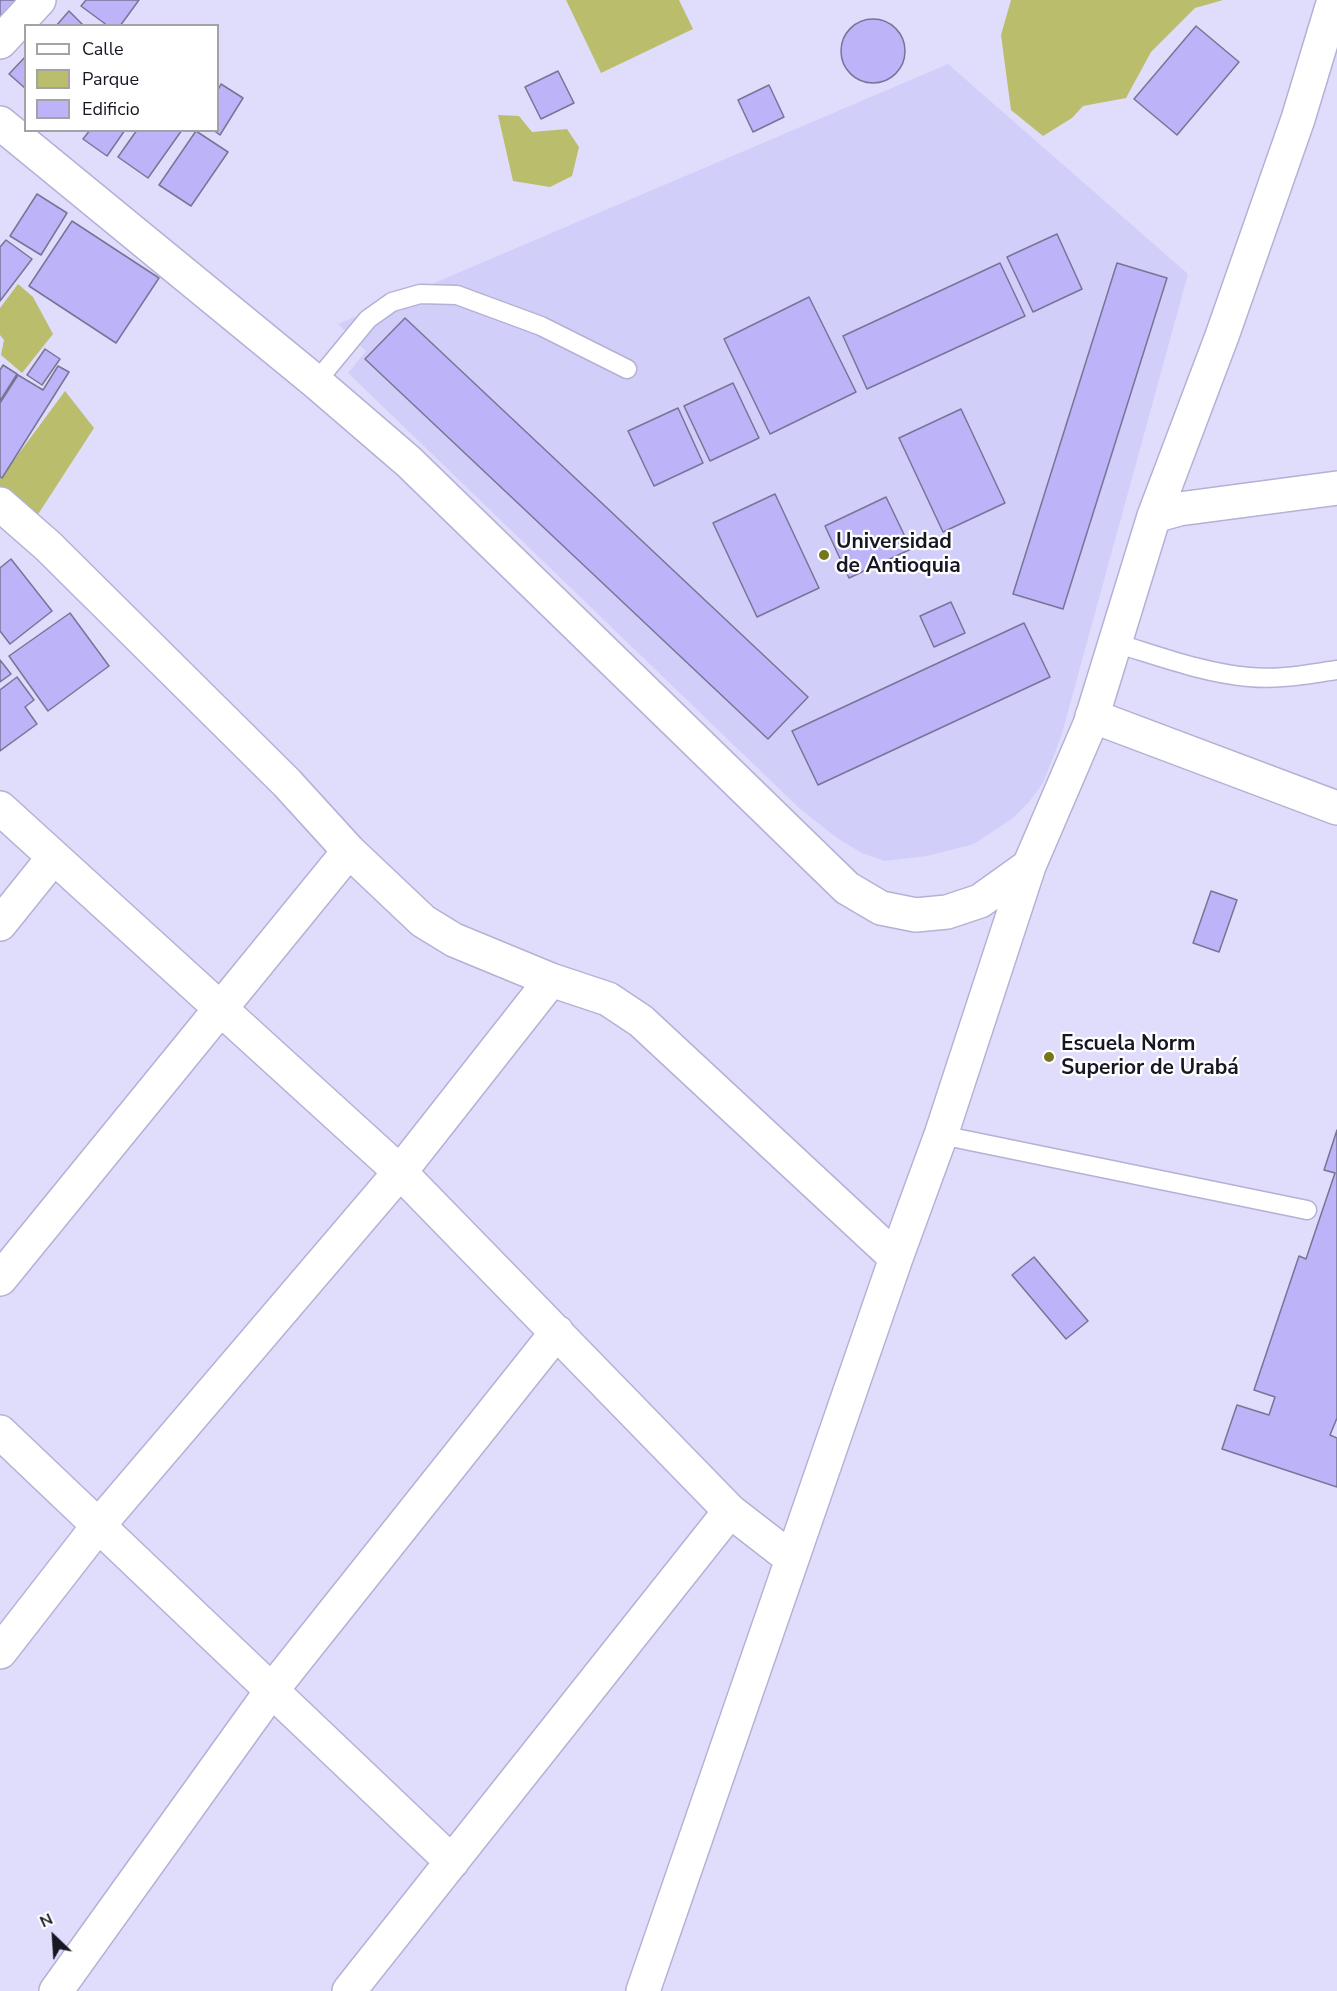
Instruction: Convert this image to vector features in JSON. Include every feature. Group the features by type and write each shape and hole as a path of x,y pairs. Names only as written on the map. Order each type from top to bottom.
{"street":[{"path":"0,42 39,0"},
{"path":"644,1991 896,1258 941,1135 1029,866 1092,716 1154,516 1222,336 1298,119 1334,0"},
{"path":"0,123 316,382 409,462 847,888 881,908 916,915 947,912 980,901 1029,866"},
{"path":"1154,516 1179,509 1337,488"},
{"path":"0,504 48,546 287,783 349,851 423,921 454,940 551,980 609,999 641,1021 896,1258"},
{"path":"1092,716 1337,808"},
{"path":"0,808 400,1172 730,1511 792,1559"},
{"path":"0,1279 349,851"},
{"path":"0,924 53,858"},
{"path":"0,1652 98,1526 400,1172 551,980"},
{"path":"56,1991 272,1690 557,1332"},
{"path":"0,1432 452,1862"},
{"path":"349,1991 730,1511"}],"lane":[{"path":"316,382 368,319 392,302 420,294 457,295 541,326 627,369"},
{"path":"1115,643 1216,673 1252,677 1289,677 1337,670"},
{"path":"941,1135 1307,1210"}],"shaded area":[{"name":"Universidad de Antioquia","path":"948,64 1188,274 1061,737 1043,783 1013,818 974,844 927,856 884,861 862,853 837,838 799,808 348,373 366,351 338,324"}],"green space":[{"path":"566,0 679,0 693,29 601,73"},
{"path":"1011,0 1223,0 1195,8 1151,52 1126,98 1083,106 1072,118 1043,136 1011,110 1001,35"},
{"path":"498,115 519,116 532,132 567,129 579,147 572,176 550,187 513,181"},
{"path":"18,284 33,297 53,334 22,373 1,355 4,340 0,335 0,308"},
{"path":"65,391 94,428 35,519 0,496 0,479"}],"building":[{"path":"0,0 17,0 0,22"},
{"path":"86,0 139,0 121,24 105,24 81,6"},
{"path":"69,11 82,24 58,24"},
{"path":"867,19 879,19 896,28 903,39 905,51 903,63 896,74 879,83 867,83 855,78 846,69 841,57 841,45 846,33 855,24"},
{"path":"1196,26 1239,62 1177,135 1134,99"},
{"path":"24,58 24,87 9,74"},
{"path":"558,71 574,103 541,119 525,87"},
{"path":"221,84 243,98 220,135 216,132 219,132 219,88"},
{"path":"769,85 784,117 753,132 738,100"},
{"path":"88,132 124,132 107,156 83,139"},
{"path":"136,132 181,132 148,178 118,157"},
{"path":"195,132 228,152 191,206 159,185"},
{"path":"37,194 67,213 41,255 10,236"},
{"path":"72,221 159,278 116,343 29,286"},
{"path":"1057,234 1082,289 1033,312 1007,257"},
{"path":"6,240 32,259 0,301 0,247"},
{"path":"1000,263 1025,316 867,389 843,336"},
{"path":"1117,263 1167,278 1063,609 1013,594"},
{"path":"809,297 856,392 770,434 724,339"},
{"path":"405,318 808,697 768,739 365,359"},
{"path":"45,349 60,359 42,385 27,375"},
{"path":"3,365 17,374 0,401 0,370"},
{"path":"58,366 69,372 2,478 0,477 0,403 18,375 43,390"},
{"path":"733,383 759,438 710,461 684,406"},
{"path":"678,408 703,463 654,486 628,431"},
{"path":"961,409 1005,503 943,532 899,438"},
{"path":"775,494 819,588 757,617 713,523"},
{"path":"886,497 911,549 849,578 825,526"},
{"path":"11,559 52,611 10,644 0,631 0,568"},
{"path":"951,602 965,633 934,647 920,616"},
{"path":"70,613 109,666 48,711 9,656"},
{"path":"1024,623 1050,677 818,785 792,731"},
{"path":"0,660 11,674 0,682"},
{"path":"17,677 34,700 25,707 37,724 0,751 0,690"},
{"path":"1211,891 1237,900 1219,952 1193,943"},
{"path":"1337,1130 1337,1418 1330,1435 1337,1438 1337,1487 1222,1449 1237,1405 1269,1415 1275,1397 1254,1390 1299,1256 1306,1259 1335,1173 1324,1170"},
{"path":"1034,1257 1088,1321 1066,1339 1012,1275"}],"place":[{"name":"Universidad de Antioquia","path":"824,555"},
{"name":"Escuela Norm Superior de Urabá","path":"1049,1057"}]}
